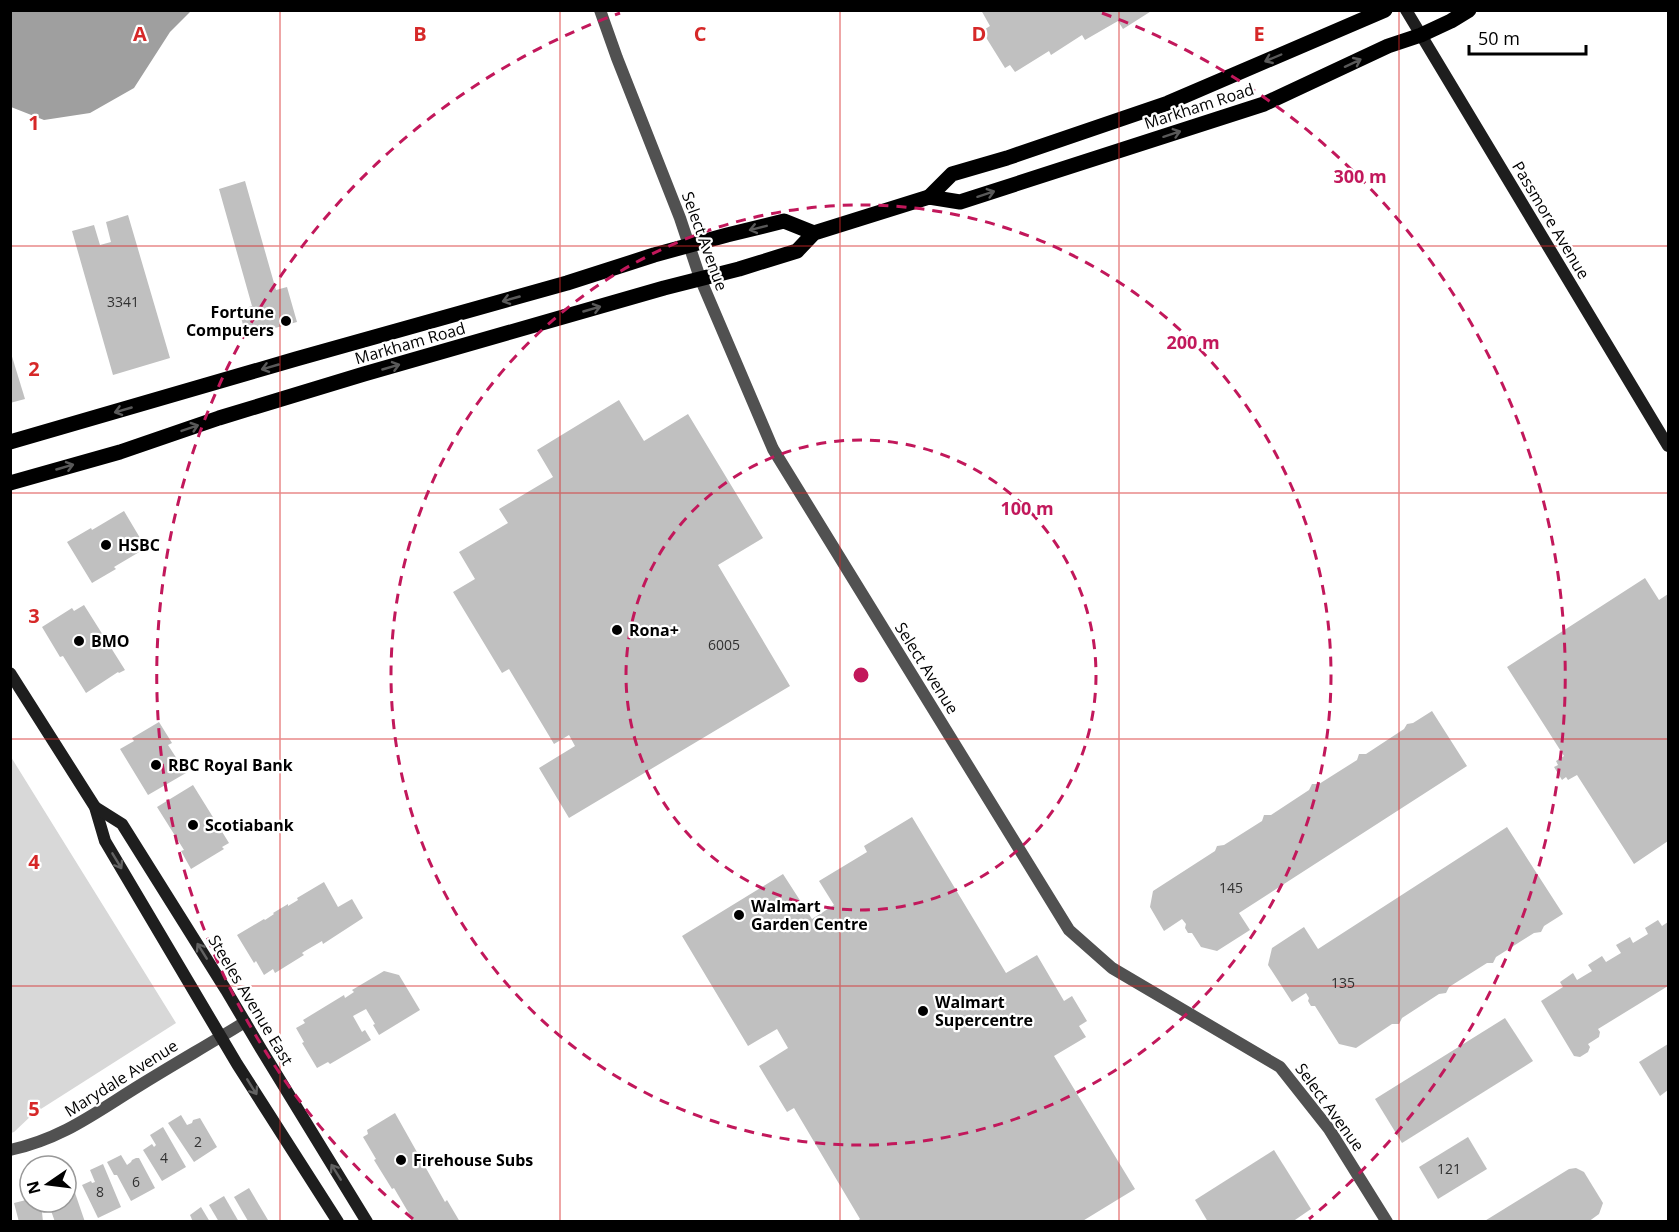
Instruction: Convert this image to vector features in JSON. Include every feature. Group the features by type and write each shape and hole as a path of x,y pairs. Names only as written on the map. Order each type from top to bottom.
{"main road":[{"name":"Markham Road","path":"929,197 952,174 999,161 1168,103 1385,10"},
{"name":"Passmore Avenue","path":"1406,10 1668,446"},
{"name":"Markham Road","path":"10,483 120,452 219,418 364,374 797,251 814,233 929,197 960,202 1264,104 1388,46 1421,35 1469,10"},
{"name":"Markham Road","path":"10,442 689,246 784,221 814,233"},
{"name":"Steeles Avenue East","path":"10,673 95,807 105,842 221,1037 338,1221"},
{"name":"Steeles Avenue East","path":"95,807 122,824 367,1221"}],"street":[{"name":"Select Avenue","path":"600,10 680,218 700,278 773,449 1069,930 1112,968 1280,1067 1329,1129 1387,1221"},
{"name":"Marydale Avenue","path":"10,1150 26,1147 61,1134 91,1118 200,1047 245,1022"}],"shaded area":[{"path":"10,11 191,11 170,32 134,88 90,113 44,120 11,107"},
{"path":"11,757 176,1023 33,1114 11,1133"}],"building":[{"path":"981,10 1153,10 1123,29 1118,21 1085,40 1082,35 1051,55 1049,51 1015,72 1010,65 1005,68 982,31 990,26"},
{"path":"245,181 276,290 287,287 297,322 246,336 239,310 252,306 219,189"},
{"path":"128,215 170,358 113,375 72,231 94,225 100,245 111,242 106,222"},
{"path":"10,350 25,399 10,403"},
{"name":"Rona+","path":"619,400 644,441 688,414 763,538 718,565 790,686 569,818 539,768 575,746 569,735 554,744 509,669 502,673 453,592 475,579 459,552 508,523 499,509 553,477 537,450"},
{"name":"HSBC","path":"124,511 146,548 92,583 67,542"},
{"path":"1645,578 1659,600 1668,594 1668,841 1634,864 1577,775 1568,780 1566,777 1562,780 1554,767 1558,765 1556,761 1564,756 1507,667"},
{"name":"BMO","path":"84,605 125,670 118,672 86,693 42,627 72,608 74,611"},
{"path":"1432,711 1467,766 1239,913 1250,930 1217,951 1201,947 1192,933 1188,933 1182,919 1164,931 1150,907 1153,891 1215,851 1217,846 1224,845 1262,821 1264,815 1271,815 1309,790 1312,784 1319,784 1357,760 1359,754 1366,754 1404,729 1407,724 1413,723"},
{"name":"RBC Royal Bank","path":"159,722 172,743 168,745 186,773 148,795 120,749 134,741 132,738"},
{"name":"Scotiabank","path":"193,785 229,843 222,847 224,849 191,869 181,851 184,850 157,807"},
{"name":"Walmart Supercentre","path":"912,817 1006,973 1037,955 1064,1001 1072,996 1087,1021 1079,1026 1086,1037 1054,1056 1135,1189 1081,1222 856,1222 860,1219 794,1108 787,1112 759,1066 788,1048 777,1029 748,1046 682,936 783,874 812,919 834,905 819,881 867,852 864,846"},
{"path":"1507,827 1563,914 1544,926 1541,932 1534,933 1496,957 1493,963 1487,963 1449,987 1446,993 1439,994 1402,1018 1399,1024 1392,1024 1356,1048 1339,1044 1315,1006 1311,1006 1306,993 1292,1002 1268,965 1272,948 1304,927 1318,949"},
{"path":"324,882 338,907 352,899 363,918 323,944 322,941 305,951 302,953 304,955 275,973 273,969 264,975 237,935 298,900 297,898"},
{"path":"1658,920 1662,926 1668,922 1668,986 1598,1029 1599,1037 1588,1044 1590,1047 1588,1052 1580,1057 1574,1056 1541,1001 1563,987 1560,982 1573,973 1577,980 1592,971 1588,965 1602,956 1606,962 1621,953 1616,945 1630,937 1633,943 1648,934 1645,928"},
{"path":"384,971 399,975 420,1010 379,1035 366,1009 353,1016 362,1032 365,1030 371,1040 330,1064 328,1062 317,1068 296,1028 305,1023 303,1020 344,995 345,998 354,992 352,990"},
{"path":"1505,1018 1533,1061 1402,1143 1375,1099"},
{"path":"1668,1044 1668,1090 1660,1096 1639,1062"},
{"path":"395,1113 445,1202 447,1200 460,1222 414,1222 374,1160 376,1159 363,1137 368,1134 367,1130"},
{"path":"181,1115 187,1125 200,1118 217,1147 194,1162 168,1123"},
{"path":"163,1127 186,1167 162,1181 143,1150 152,1144 154,1147 156,1145 150,1135"},
{"path":"1468,1137 1487,1169 1438,1199 1419,1167"},
{"path":"1274,1150 1311,1209 1292,1222 1208,1222 1195,1200"},
{"path":"121,1155 127,1165 139,1158 155,1188 131,1201 107,1162"},
{"path":"103,1164 121,1207 98,1218 82,1185 91,1181 95,1182 90,1170"},
{"path":"1576,1168 1584,1172 1603,1203 1599,1214 1588,1222 1483,1222 1569,1169"},
{"path":"249,1188 269,1222 248,1221 234,1197"},
{"path":"224,1196 239,1222 219,1222 209,1205"},
{"path":"18,1202 18,1214 42,1214 43,1222 19,1222 14,1203"},
{"path":"78,1202 85,1222 55,1222 52,1214 78,1214"},
{"path":"201,1207 210,1222 193,1222 190,1215"}],"place":[{"name":"Fortune Computers","path":"286,321"},
{"name":"HSBC","path":"106,545"},
{"name":"Rona+","path":"617,630"},
{"name":"BMO","path":"79,641"},
{"name":"RBC Royal Bank","path":"156,765"},
{"name":"Scotiabank","path":"193,825"},
{"name":"Walmart Garden Centre","path":"739,915"},
{"name":"Walmart Supercentre","path":"923,1011"},
{"name":"Firehouse Subs","path":"401,1160"}]}
